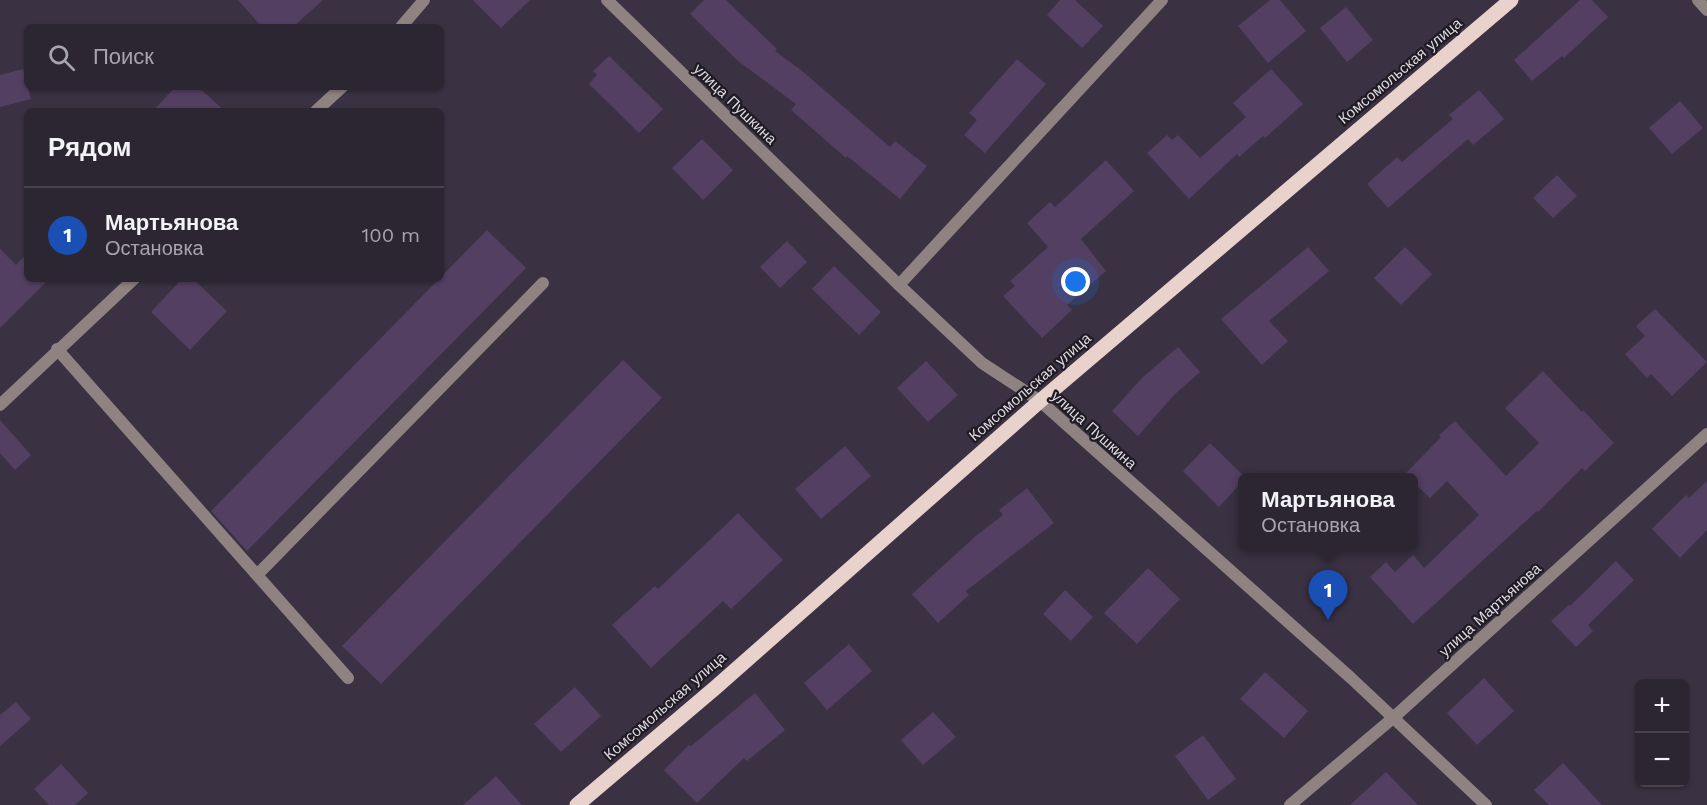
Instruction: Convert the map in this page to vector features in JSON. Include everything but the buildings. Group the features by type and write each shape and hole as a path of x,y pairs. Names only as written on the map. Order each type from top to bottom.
{"main road":[{"name":"Комсомольская улица","path":"577,805 715,688 1040,401 1511,0"}],"street":[{"path":"404,24 424,0"},
{"name":"улица Пушкина","path":"607,0 982,363 1040,401 1393,718 1486,805"},
{"path":"899,285 1162,0"},
{"path":"1698,0 1707,10"},
{"path":"319,108 339,90"},
{"path":"0,405 131,282"},
{"path":"257,575 543,283"},
{"path":"57,349 348,678"},
{"name":"улица Мартьянова","path":"1290,805 1393,718 1707,434"}],"place":[{"name":"Мартьянова","path":"1328,620"}]}
